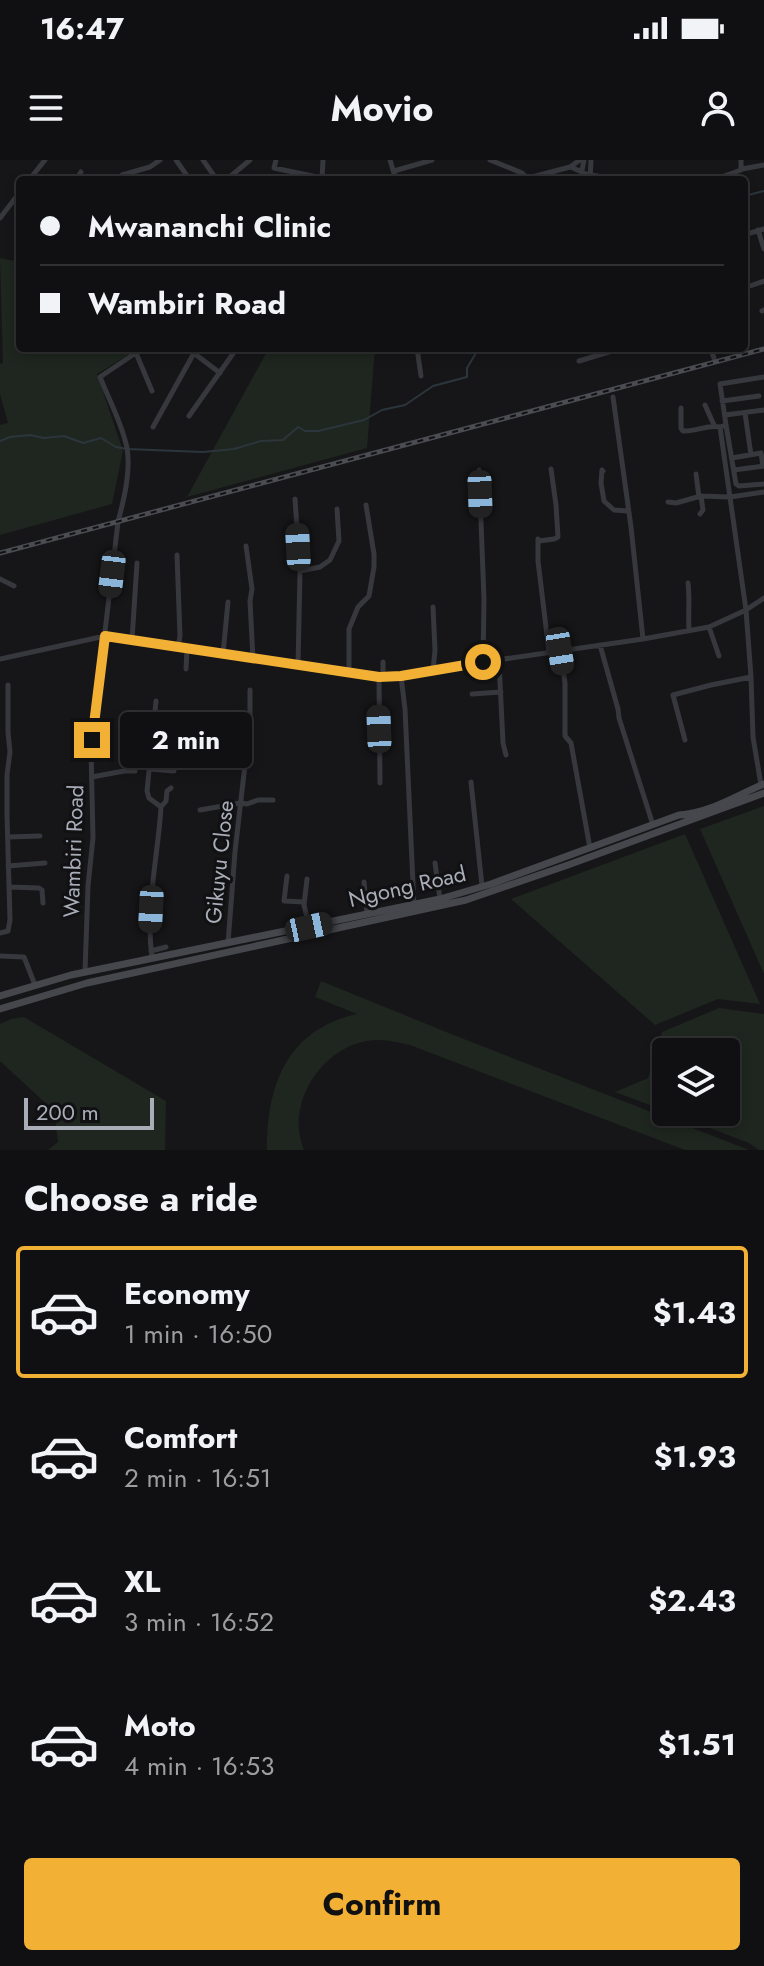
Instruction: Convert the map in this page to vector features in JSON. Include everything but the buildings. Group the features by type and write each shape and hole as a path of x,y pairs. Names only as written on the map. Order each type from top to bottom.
{"main road":[{"name":"Ngong Road","path":"0,996 151,954 228,943 440,899 763,787"},
{"name":"Ngong Road","path":"0,1009 87,983 466,900 543,874 763,787"},
{"path":"85,973 87,983"}],"street":[{"path":"32,176 45,160"},
{"path":"121,176 150,167 160,160"},
{"path":"231,176 250,160"},
{"path":"276,160 274,168 309,176"},
{"path":"390,160 395,176"},
{"path":"394,171 432,160"},
{"path":"490,160 523,176"},
{"path":"535,176 570,167 582,160"},
{"path":"581,176 582,160"},
{"path":"741,160 742,169"},
{"path":"724,176 764,165"},
{"path":"570,167 588,176"},
{"path":"553,176 554,171"},
{"path":"78,176 81,172"},
{"path":"0,218 16,197"},
{"path":"761,229 764,249"},
{"path":"189,416 234,352"},
{"path":"418,352 421,376"},
{"path":"579,361 609,352"},
{"path":"712,352 714,358"},
{"path":"136,353 152,391"},
{"name":"Wambiri Road","path":"85,973 93,838 91,749 127,455 123,434 100,377 136,353"},
{"path":"153,427 194,353 220,373"},
{"path":"763,787 755,759 746,610 720,426 725,415 719,386 721,383 764,377"},
{"path":"722,401 759,396"},
{"path":"613,397 643,639"},
{"path":"705,405 720,426 732,458 736,484 764,484"},
{"path":"681,408 683,431 720,426"},
{"path":"725,415 764,410"},
{"path":"745,413 751,455"},
{"path":"732,458 761,453 764,466 734,470"},
{"path":"549,652 538,539 558,537 551,469"},
{"path":"479,470 483,662"},
{"path":"603,471 604,501 614,510 628,511"},
{"path":"696,474 703,510 700,514"},
{"path":"668,502 764,492"},
{"path":"295,499 300,571 298,666"},
{"path":"349,673 349,629 358,607 370,595 374,562 366,505"},
{"path":"300,571 326,565 330,560 339,541 337,509"},
{"path":"246,546 252,589 253,659"},
{"path":"177,555 178,647"},
{"path":"132,640 137,563"},
{"path":"0,579 14,586"},
{"path":"688,583 689,630"},
{"path":"0,659 105,636 349,673 401,676 709,627 764,598"},
{"path":"223,654 228,602"},
{"path":"433,607 433,671"},
{"path":"709,627 719,656"},
{"path":"600,645 653,825"},
{"path":"186,669 187,649"},
{"path":"560,651 565,683 565,736 571,743 590,848"},
{"path":"499,661 506,755"},
{"path":"380,783 383,662"},
{"path":"401,676 414,906"},
{"path":"685,740 673,695 751,677"},
{"path":"0,933 10,928 8,685"},
{"name":"Gikuyu Close","path":"228,943 250,721 250,690"},
{"path":"472,694 501,692"},
{"path":"156,701 147,795 161,807"},
{"path":"149,769 174,771"},
{"path":"92,777 135,771"},
{"path":"471,782 482,886"},
{"path":"166,947 151,954 151,909 161,807 171,788"},
{"path":"200,810 273,800"},
{"path":"8,837 40,836"},
{"path":"8,866 45,863"},
{"path":"435,863 440,899"},
{"path":"287,876 284,901 304,902"},
{"path":"307,879 304,902 309,927"},
{"path":"364,882 367,914"},
{"path":"9,887 39,888 43,903"},
{"path":"0,956 24,957 35,985"}],"shaded area":[{"path":"0,258 16,261 16,352 132,352 97,374 123,451 112,504 0,535 0,425 8,423 0,394 0,364 3,363"},
{"path":"267,352 375,352 367,448 187,497"},
{"path":"764,806 764,974 700,829"},
{"path":"685,834 760,1004 718,999 655,1025 511,899"},
{"path":"321,981 652,1112 652,1126 687,1126 749,1150 685,1150 410,1045 378,1040 350,1046 321,1067 303,1098 299,1115 299,1133 304,1150 267,1150 271,1103 286,1063 313,1033 357,1014 315,997"},
{"path":"719,1008 764,1014 764,1150 705,1126 740,1126 740,1038 660,1038 662,1032"},
{"path":"24,1017 166,1101 165,1150 48,1150 58,1142 54,1111 0,1061 0,1024"},
{"path":"652,1065 652,1106 615,1092 648,1078"}],"waterway":[{"path":"748,195 764,191"},
{"path":"0,441 30,435 44,438 64,436 83,443 101,438 116,447 127,449 203,452 283,440 298,427 305,431 318,431 364,420 382,410 405,405 433,386 467,377 467,368 476,353 482,352"}],"railway":[{"path":"0,553 764,349"}],"route":[{"path":"92,740 105,636 379,677 483,662"}]}
